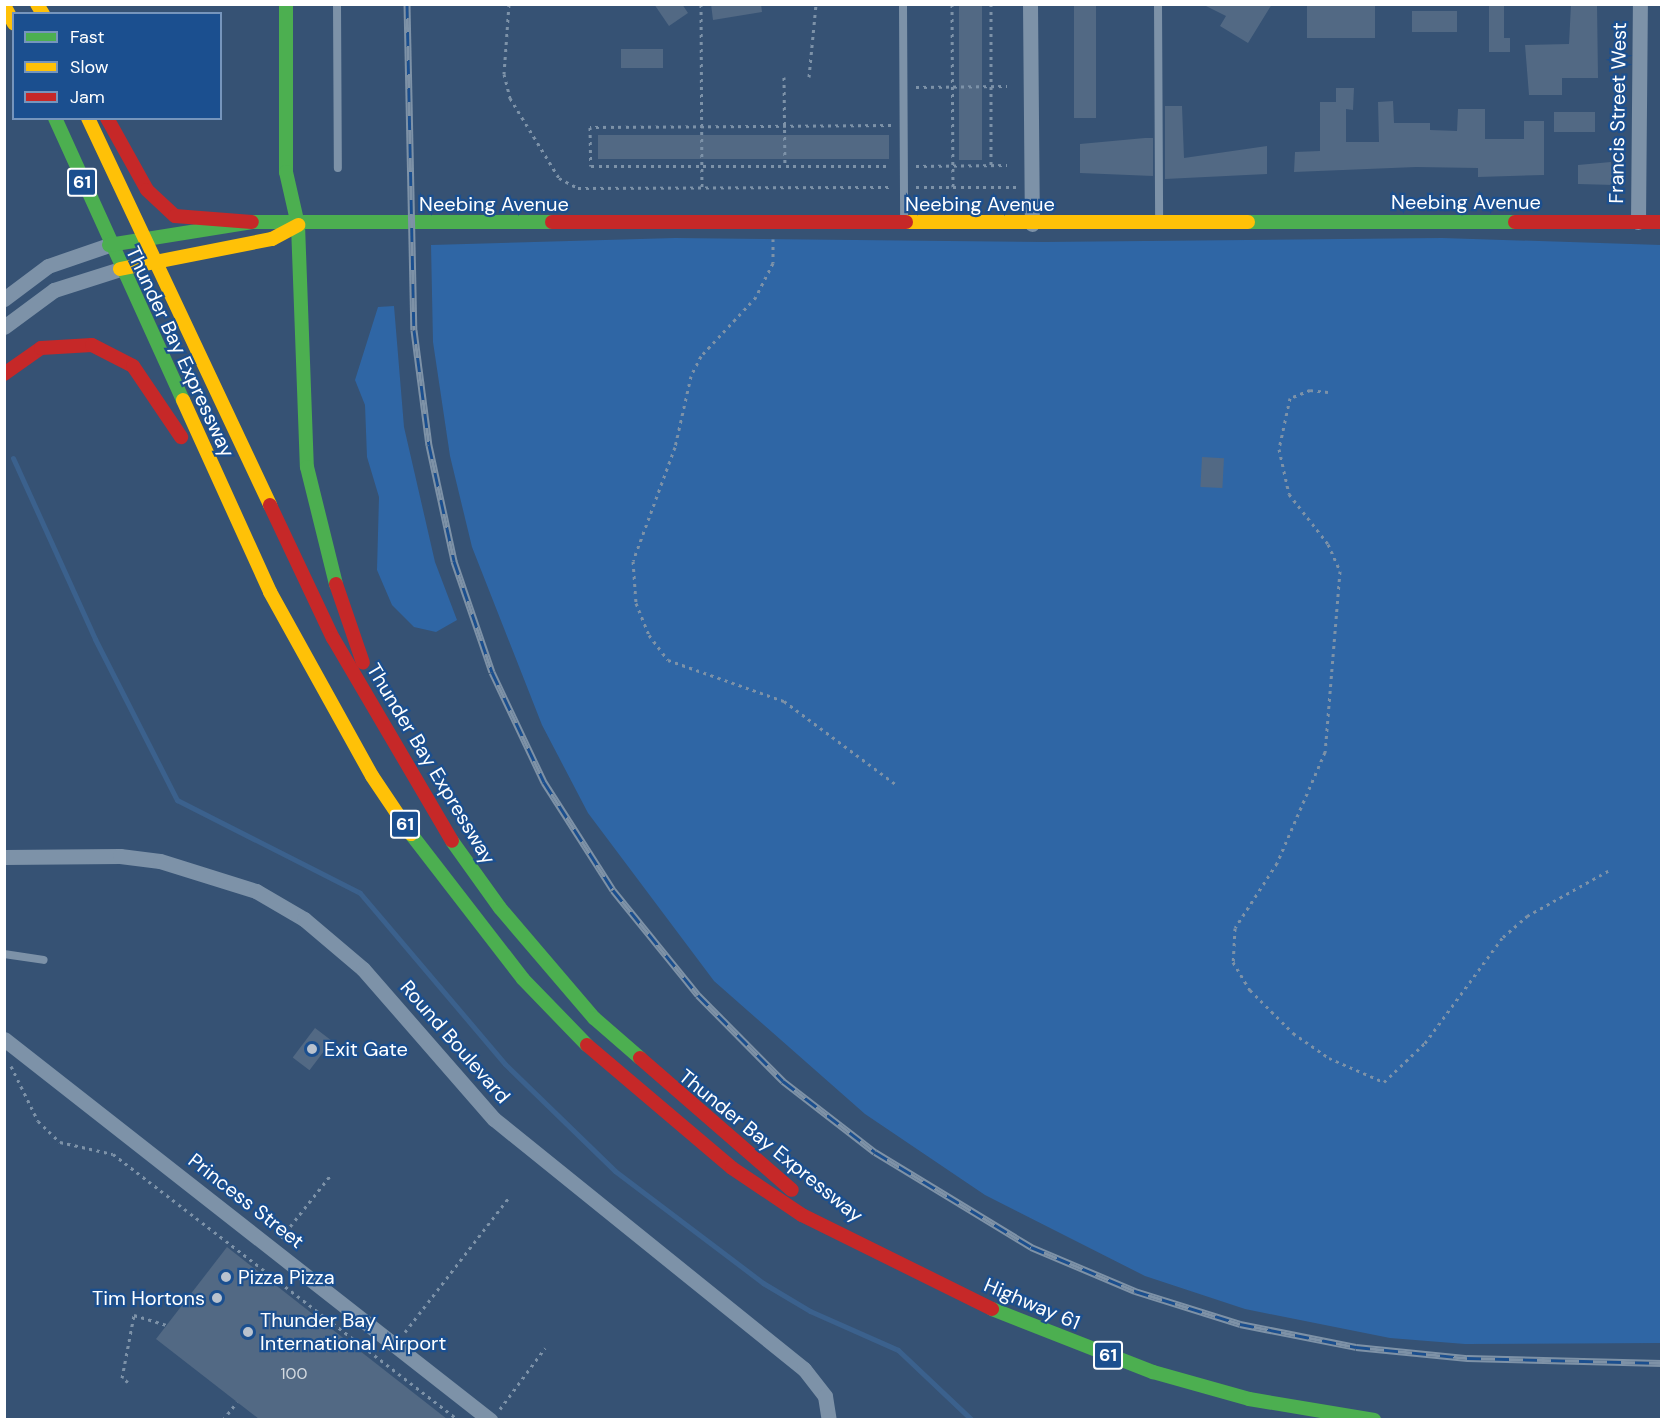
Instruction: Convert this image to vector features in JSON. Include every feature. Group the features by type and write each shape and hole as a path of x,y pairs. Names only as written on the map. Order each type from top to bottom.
{"main road":[{"path":"286,4 286,172 298,225 307,467 340,604 395,748"},
{"path":"4,5 12,20"},
{"name":"Thunder Bay Expressway","path":"56,120 109,245 270,592 372,776 449,889 523,979 607,1065 732,1168 802,1215 859,1243"},
{"name":"Thunder Bay Expressway","path":"89,120 286,544 395,748 500,908 594,1018 666,1086 859,1243"},
{"path":"108,120 147,190 168,212 183,220 252,222"},
{"name":"Neebing Avenue","path":"109,245 143,236 252,222 298,225 774,222 1032,224 1662,222"},
{"name":"Neebing Avenue","path":"120,269 272,239 298,225"},
{"path":"4,374 41,348 73,342 108,351 133,366 169,415 270,592"},
{"name":"Highway 61","path":"859,1243 1034,1328 1153,1372 1249,1399 1374,1419"}],"street":[{"path":"1030,4 1032,224"},
{"name":"Francis Street West","path":"1638,222 1640,4"},
{"path":"4,299 48,266 109,245"},
{"path":"4,327 54,290 120,269"},
{"name":"Round Boulevard","path":"4,857 120,856 160,861 256,891 304,919 357,963 494,1119 804,1369 825,1396 829,1419"},
{"name":"Princess Street","path":"4,1039 397,1346 494,1415"}],"lane":[{"path":"337,4 338,168"},
{"path":"903,4 904,223"},
{"path":"1158,4 1159,223"},
{"path":"4,954 44,960"}],"path":[{"path":"509,4 504,74 510,98 559,178 578,188 1031,187"},
{"path":"701,4 702,188"},
{"path":"809,77 816,4"},
{"path":"952,4 953,187"},
{"path":"991,4 991,165"},
{"path":"983,35 991,35"},
{"path":"983,62 991,62"},
{"path":"784,77 785,166"},
{"path":"903,87 1007,86"},
{"path":"985,112 991,112"},
{"path":"825,125 825,131"},
{"path":"855,125 855,132"},
{"path":"893,125 590,127 591,166 1007,165"},
{"path":"714,126 714,132"},
{"path":"741,126 741,132"},
{"path":"755,126 755,132"},
{"path":"771,126 771,132"},
{"path":"601,127 601,133"},
{"path":"985,143 991,143"},
{"path":"774,222 773,263 756,297 701,356 690,376 675,447 645,516 633,561 636,603 649,635 668,660 784,701 898,786"},
{"path":"1328,392 1310,390 1290,398 1279,449 1289,494 1328,544 1340,571 1325,752 1277,863 1235,928 1233,962 1250,990 1293,1033 1329,1058 1384,1082 1425,1043 1503,937 1527,916 1608,871"},
{"path":"9,1062 38,1121 60,1142 113,1154 459,1419"},
{"path":"259,1265 330,1176"},
{"path":"384,1361 510,1196"},
{"path":"128,1382 122,1377 134,1315 166,1325"},
{"path":"494,1415 545,1348"},
{"path":"223,1419 237,1402"}],"shaded area":[{"path":"675,238 1045,242 1442,238 1661,245 1661,1343 1465,1344 1390,1338 1245,1309 1145,1276 985,1195 865,1114 714,981 588,813 542,725 472,547 450,456 433,342 431,245"},
{"path":"394,306 404,427 435,562 457,620 436,632 414,627 392,605 377,570 379,497 367,457 365,405 355,380 378,307"}],"building":[{"path":"654,4 682,4 688,13 669,26"},
{"path":"711,4 761,4 762,12 713,20"},
{"path":"959,4 982,4 982,160 959,160"},
{"path":"1074,4 1096,4 1096,118 1074,118"},
{"path":"1202,4 1272,4 1248,43 1220,26 1226,16"},
{"path":"1307,4 1375,4 1375,38 1307,38"},
{"path":"1489,4 1504,4 1504,38 1510,38 1510,52 1489,52"},
{"path":"1571,4 1597,4 1598,78 1562,78 1562,95 1529,95 1525,45 1569,44"},
{"path":"1412,11 1457,11 1457,32 1412,32"},
{"path":"621,49 663,49 663,68 621,68"},
{"path":"1336,88 1354,88 1353,110 1346,109 1346,142 1379,142 1378,102 1393,101 1394,123 1430,123 1430,130 1457,131 1458,109 1485,109 1485,139 1524,139 1524,121 1544,121 1544,175 1478,177 1478,168 1416,167 1294,172 1295,152 1320,151 1320,102 1336,102"},
{"path":"1165,106 1182,106 1184,158 1267,146 1267,174 1165,179"},
{"path":"1554,112 1595,112 1595,132 1554,132"},
{"path":"598,135 889,135 889,159 598,159"},
{"path":"1153,138 1153,176 1080,173 1080,144"},
{"path":"1611,162 1614,185 1578,184 1578,165"},
{"path":"1202,457 1224,458 1222,488 1200,487"},
{"name":"Exit Gate","path":"315,1028 332,1041 310,1070 293,1058"},
{"name":"Thunder Bay International Airport","path":"227,1247 447,1419 259,1419 156,1339"}],"waterway":[{"path":"13,458 95,639 177,800 360,893 505,1064 615,1171 763,1283 810,1311 898,1350 972,1420"}],"railway":[{"path":"407,4 414,330 429,445 454,561 492,672 544,782 613,890 698,995 783,1081 875,1152 1031,1247 1135,1291 1240,1324 1356,1347 1467,1358 1662,1363"}],"traffic: fast":[{"path":"286,4 286,172 298,225"},
{"path":"56,120 183,400"},
{"path":"109,245 252,222 552,222"},
{"path":"1248,222 1515,222"},
{"path":"298,225 307,467 336,584"},
{"path":"411,834 523,979 587,1045"},
{"path":"452,841 500,908 594,1018 640,1058"},
{"path":"992,1309 1153,1372 1249,1399 1374,1420"}],"traffic: slow":[{"path":"37,4 42,12"},
{"path":"4,5 12,20"},
{"path":"89,120 270,505"},
{"path":"906,222 1248,222"},
{"path":"120,269 272,239 298,225"},
{"path":"183,400 270,592 372,776 411,834"}],"traffic: jam":[{"path":"108,120 147,190 175,216 252,222"},
{"path":"552,222 906,222"},
{"path":"1515,222 1662,222"},
{"path":"4,374 41,348 92,345 133,366 181,437"},
{"path":"270,505 333,638 452,841"},
{"path":"336,584 363,663"},
{"path":"587,1045 732,1168 802,1215 992,1309"},
{"path":"640,1058 792,1190"}],"place":[{"name":"Exit Gate","path":"312,1049"},
{"name":"Pizza Pizza","path":"226,1277"},
{"name":"Tim Hortons","path":"217,1298"},
{"name":"Thunder Bay International Airport","path":"248,1332"}]}
